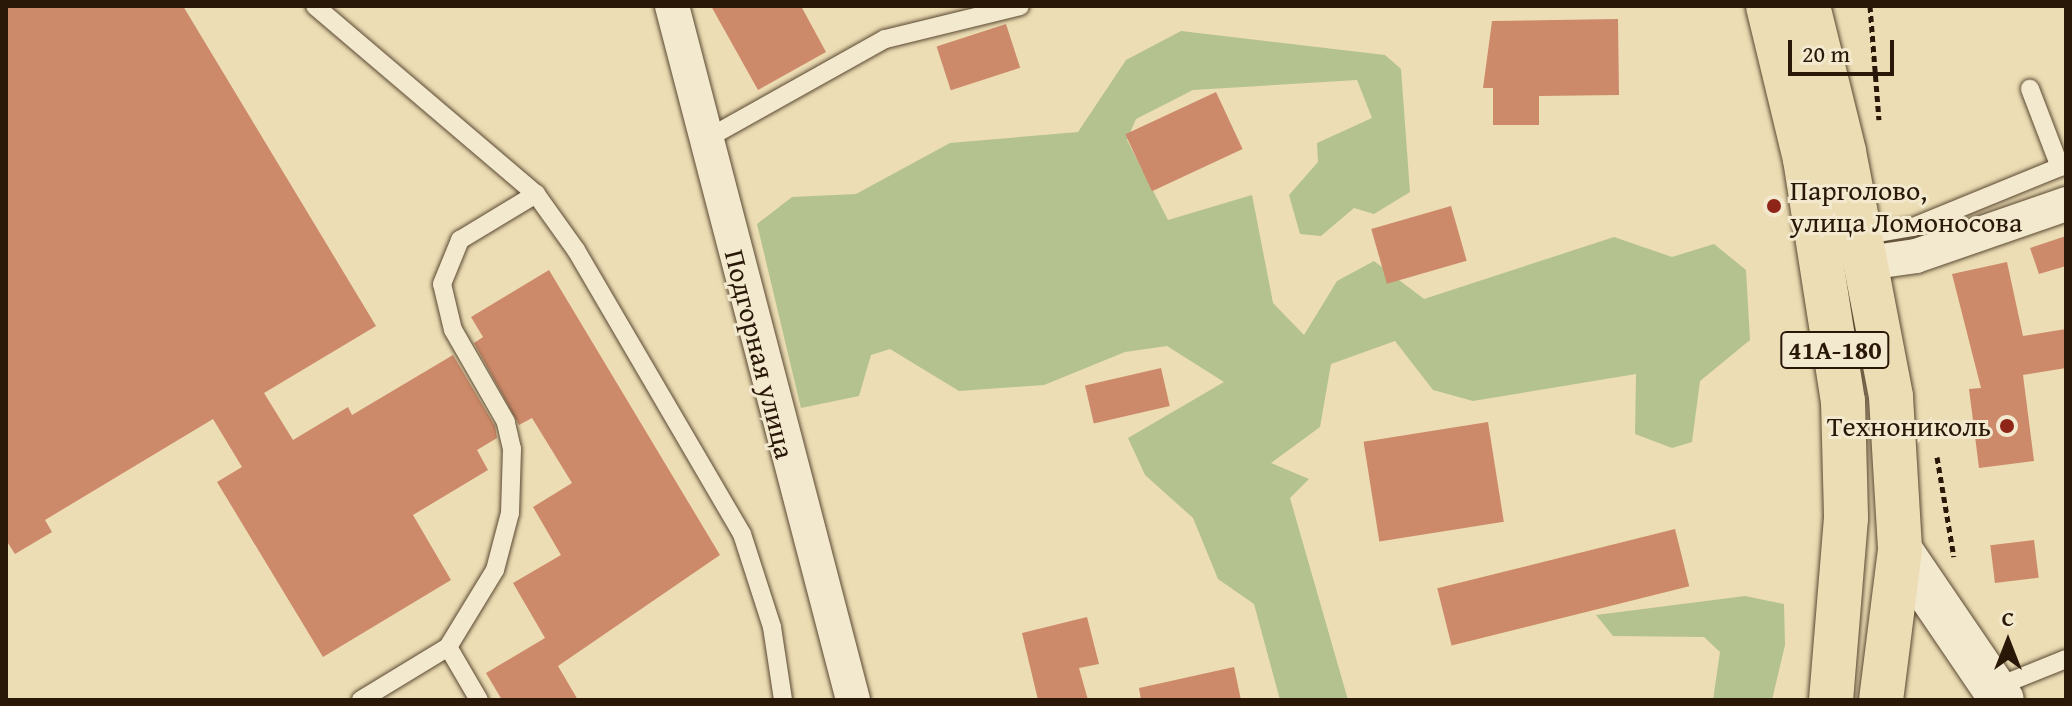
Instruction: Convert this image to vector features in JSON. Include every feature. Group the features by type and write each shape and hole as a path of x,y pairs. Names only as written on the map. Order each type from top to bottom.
{"main road":[{"name":"41А-180","path":"1768,6 1805,159 1843,401 1846,518 1831,700"},
{"name":"41А-180","path":"1808,6 1864,249 1891,397 1900,550 1881,700"}],"street":[{"name":"Подгорная улица","path":"672,6 853,700"},
{"path":"1864,249 1916,256 2066,204"},
{"path":"1900,550 1998,694"}],"lane":[{"path":"315,6 536,194 742,534 772,627 783,700"},
{"path":"708,138 885,39 1020,6"},
{"path":"1864,249 2060,167 2030,89"},
{"path":"361,700 448,647 495,570 514,484 506,422 444,309 444,273 460,240 536,194"},
{"path":"448,647 479,700"},
{"path":"1998,694 2066,659"}],"path":[{"path":"1870,6 1879,130"}],"green space":[{"path":"1181,31 1385,55 1401,69 1410,192 1374,214 1354,208 1321,236 1300,234 1289,195 1318,162 1317,143 1372,118 1357,80 1193,90 1136,119 1127,140 1168,220 1252,195 1273,303 1304,335 1337,281 1374,261 1424,299 1614,237 1672,257 1714,244 1746,270 1750,340 1700,381 1692,442 1672,448 1635,434 1636,374 1473,401 1433,390 1395,341 1331,364 1320,427 1271,463 1309,479 1290,498 1348,700 1280,700 1254,604 1218,579 1193,518 1145,475 1128,438 1224,382 1167,346 1125,352 1044,385 959,391 890,349 871,355 859,396 801,408 757,224 792,197 856,194 950,143 1078,132 1126,60"},
{"path":"1745,596 1784,604 1785,645 1772,700 1713,700 1720,652 1704,637 1613,636 1596,615"}],"building":[{"path":"6,6 183,6 376,326 264,393 293,440 348,407 352,415 453,355 495,426 497,438 477,450 488,470 413,515 451,580 323,657 217,482 242,467 213,419 45,520 52,532 15,554 6,540"},
{"path":"711,6 801,6 826,52 758,90"},
{"path":"1618,19 1619,95 1539,96 1539,125 1493,125 1493,88 1483,88 1492,21"},
{"path":"1006,24 1020,68 951,90 937,47"},
{"path":"1216,92 1243,149 1152,191 1125,134"},
{"path":"1451,206 1467,261 1387,284 1371,229"},
{"path":"2066,236 2066,266 2039,274 2030,248"},
{"path":"2007,262 2023,336 2066,329 2066,368 2023,375 2034,461 1979,468 1969,389 1981,388 1952,274"},
{"path":"549,270 720,555 558,666 578,700 502,700 486,673 545,638 513,583 561,555 533,507 572,483 532,418 519,425 474,343 483,337 471,317"},
{"path":"1161,368 1170,406 1094,424 1085,386"},
{"path":"1488,422 1504,522 1379,541 1364,442"},
{"path":"1675,529 1689,586 1452,646 1437,588"},
{"path":"2034,540 2039,578 1995,583 1990,545"},
{"path":"1087,617 1099,664 1079,668 1088,700 1038,700 1022,633"},
{"path":"1234,667 1241,700 1141,700 1139,688"}],"place":[{"name":"Парголово, улица Ломоносова","path":"1774,206"},
{"name":"Технониколь","path":"2007,426"}]}
